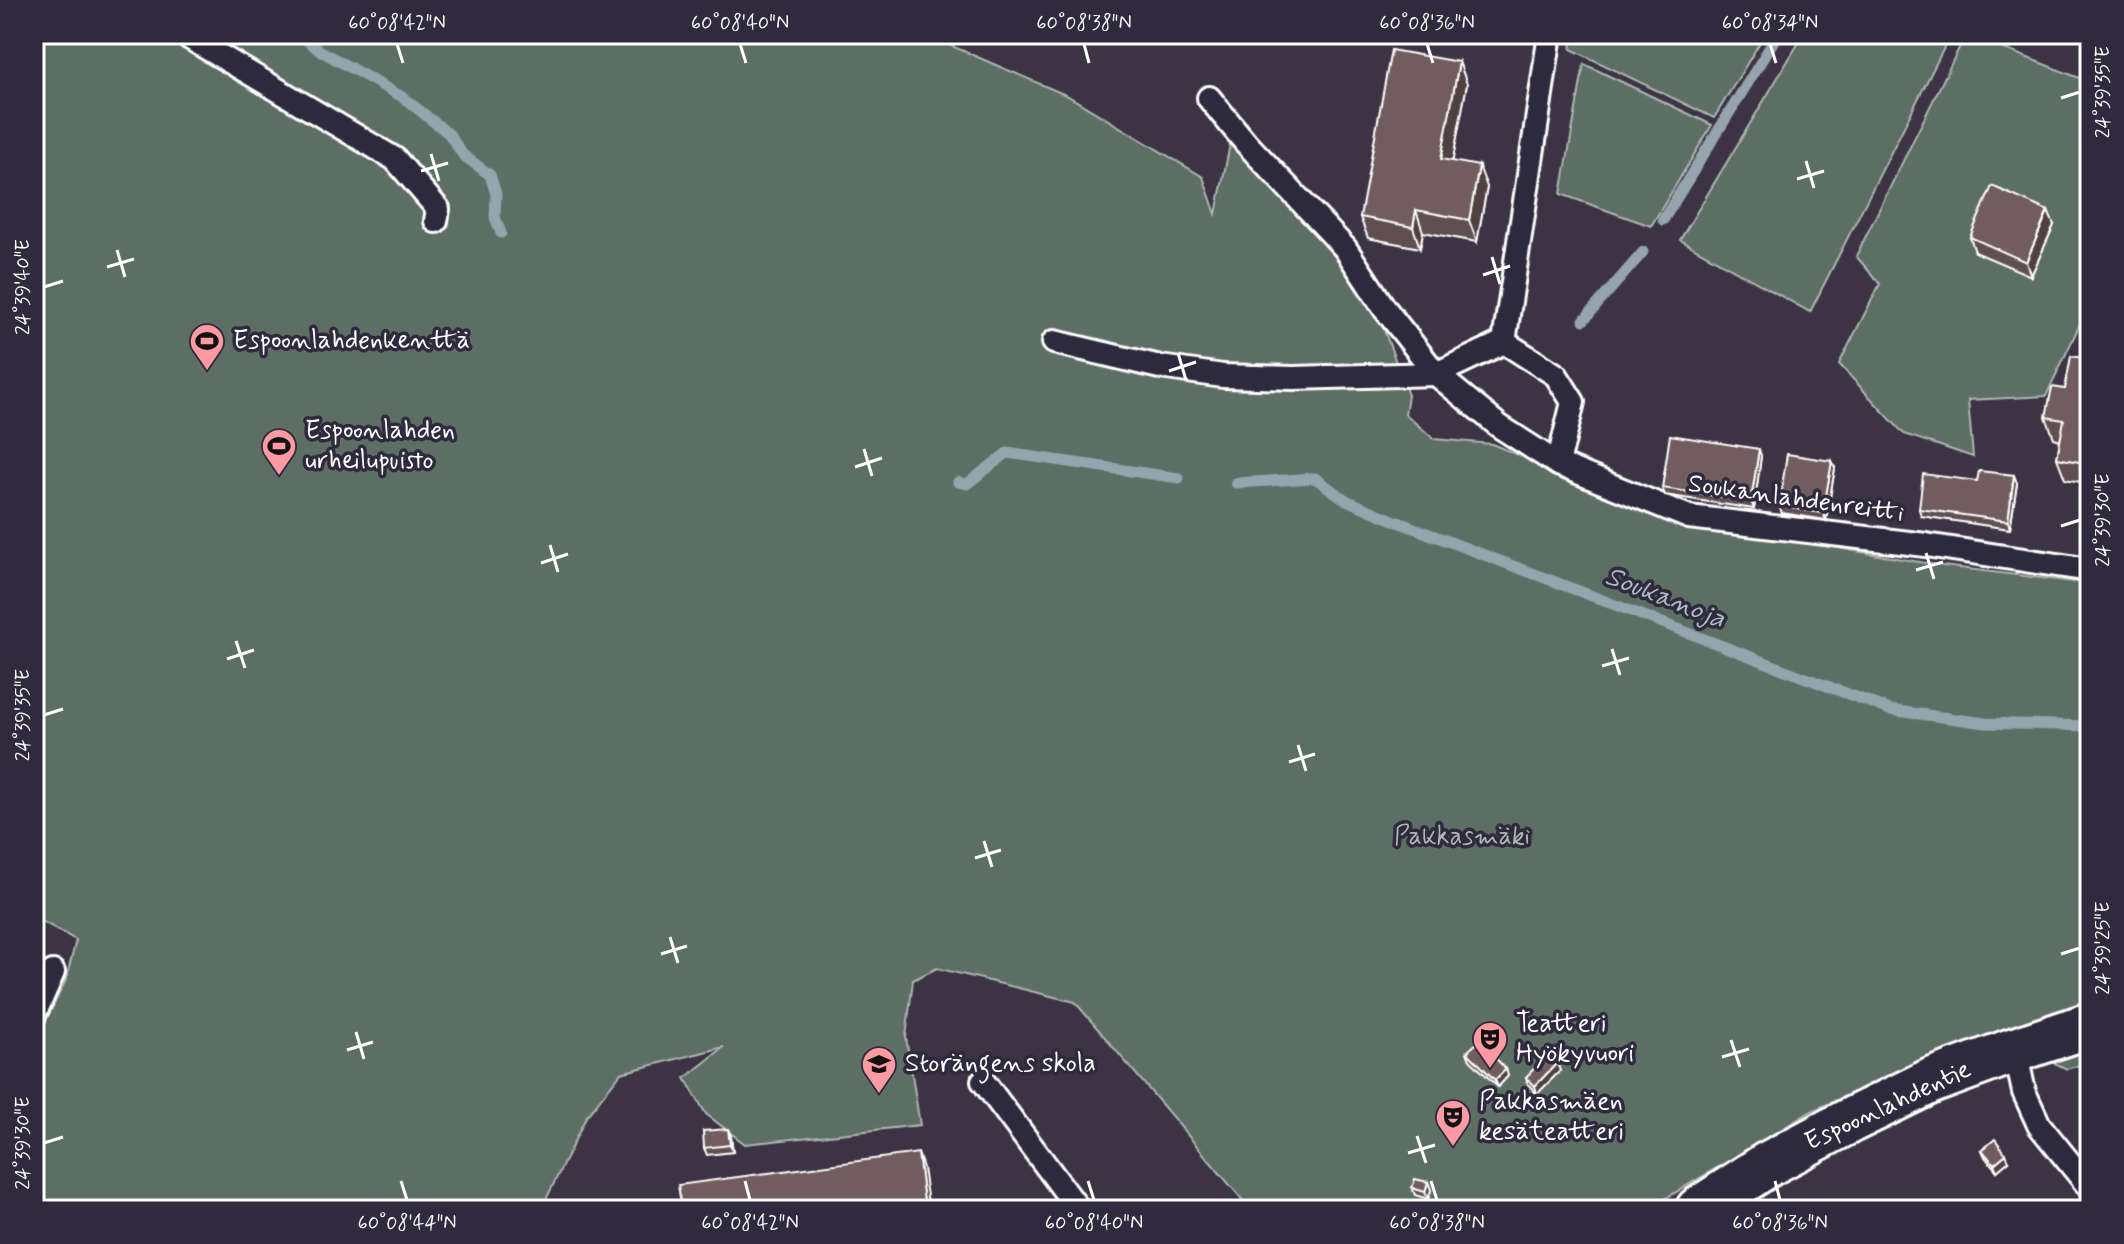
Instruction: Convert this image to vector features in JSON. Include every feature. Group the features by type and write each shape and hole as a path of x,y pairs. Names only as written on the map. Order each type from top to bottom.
{"street":[{"name":"Espoonlahdentie","path":"1698,1210 1768,1164 1931,1081 2090,1025"}],"lane":[{"path":"183,34 395,159 438,209 436,221"},
{"path":"1504,342 1550,34"},
{"name":"Soukanlahdenreitti","path":"1209,98 1246,143 1345,248 1385,309 1436,374 1499,426 1558,464 1689,517 1926,545 2090,570"},
{"path":"1054,342 1160,367 1223,376 1293,378 1436,374 1504,342"},
{"path":"1504,342 1556,375 1573,402 1558,464"},
{"path":"34,1015 53,972"},
{"path":"2015,1050 2024,1092 2039,1125 2090,1188"},
{"path":"983,1081 1079,1210"}],"green space":[{"name":"Pakkasmäki","path":"34,34 924,34 1068,96 1203,177 1216,214 1231,139 1373,300 1408,395 1405,414 1434,439 1492,444 1674,520 1943,566 2090,584 2090,1003 1941,1053 1812,1111 1646,1210 1251,1210 1075,1002 937,968 913,980 906,1037 920,1125 745,1144 706,1114 685,1078 724,1047 621,1073 586,1117 541,1210 34,1210 34,1045 66,980 76,940 34,917"},
{"path":"1574,34 1765,34 1714,118 1571,49"},
{"path":"1804,34 1951,34 1810,312 1680,240"},
{"path":"1966,34 2090,82 2090,303 2046,396 1968,400 1973,457 1904,434 1839,364 1880,284 1856,256"},
{"path":"1584,64 1712,125 1651,226 1561,194"},
{"path":"2090,1048 2090,1062 2067,1069 2050,1061"}],"building":[{"path":"1391,50 1459,62 1441,159 1479,166 1469,220 1416,210 1413,227 1360,217"},
{"path":"1992,186 2048,211 2026,262 1970,237"},
{"path":"2071,356 2090,359 2090,464 2057,458 2064,420 2046,417 2052,387 2065,389"},
{"path":"1670,435 1759,449 1751,501 1662,488"},
{"path":"1787,454 1832,461 1823,513 1779,506"},
{"path":"1979,471 2014,475 2008,521 1919,509 1923,474 1977,481"},
{"path":"1479,1041 1506,1069 1495,1080 1467,1052"},
{"path":"1548,1054 1557,1063 1535,1086 1526,1077"},
{"path":"728,1129 730,1145 704,1148 703,1131"},
{"path":"1995,1139 2006,1154 1994,1164 1982,1150"},
{"path":"918,1153 925,1210 682,1210 678,1185"},
{"path":"1415,1179 1428,1182 1425,1192 1412,1188"}],"waterway":[{"name":"Soukanoja","path":"299,34 319,50 404,98 449,134 463,155 490,175 496,194 495,217 501,233"},
{"path":"1663,220 1778,34"},
{"path":"1584,320 1643,252"},
{"name":"Soukanoja","path":"958,482 967,484 1007,453 1179,478"},
{"name":"Soukanoja","path":"1236,483 1315,478 1346,500 1398,522 1890,710 1985,723 2090,726"}],"place":[{"name":"Espoonlahdenkenttä","path":"207,372"},
{"name":"Espoonlahden urheilupuisto","path":"279,477"},
{"name":"Teatteri Hyökyvuori","path":"1490,1070"},
{"name":"Storängens skola","path":"879,1095"},
{"name":"Pakkasmäen kesäteatteri","path":"1453,1148"}]}
